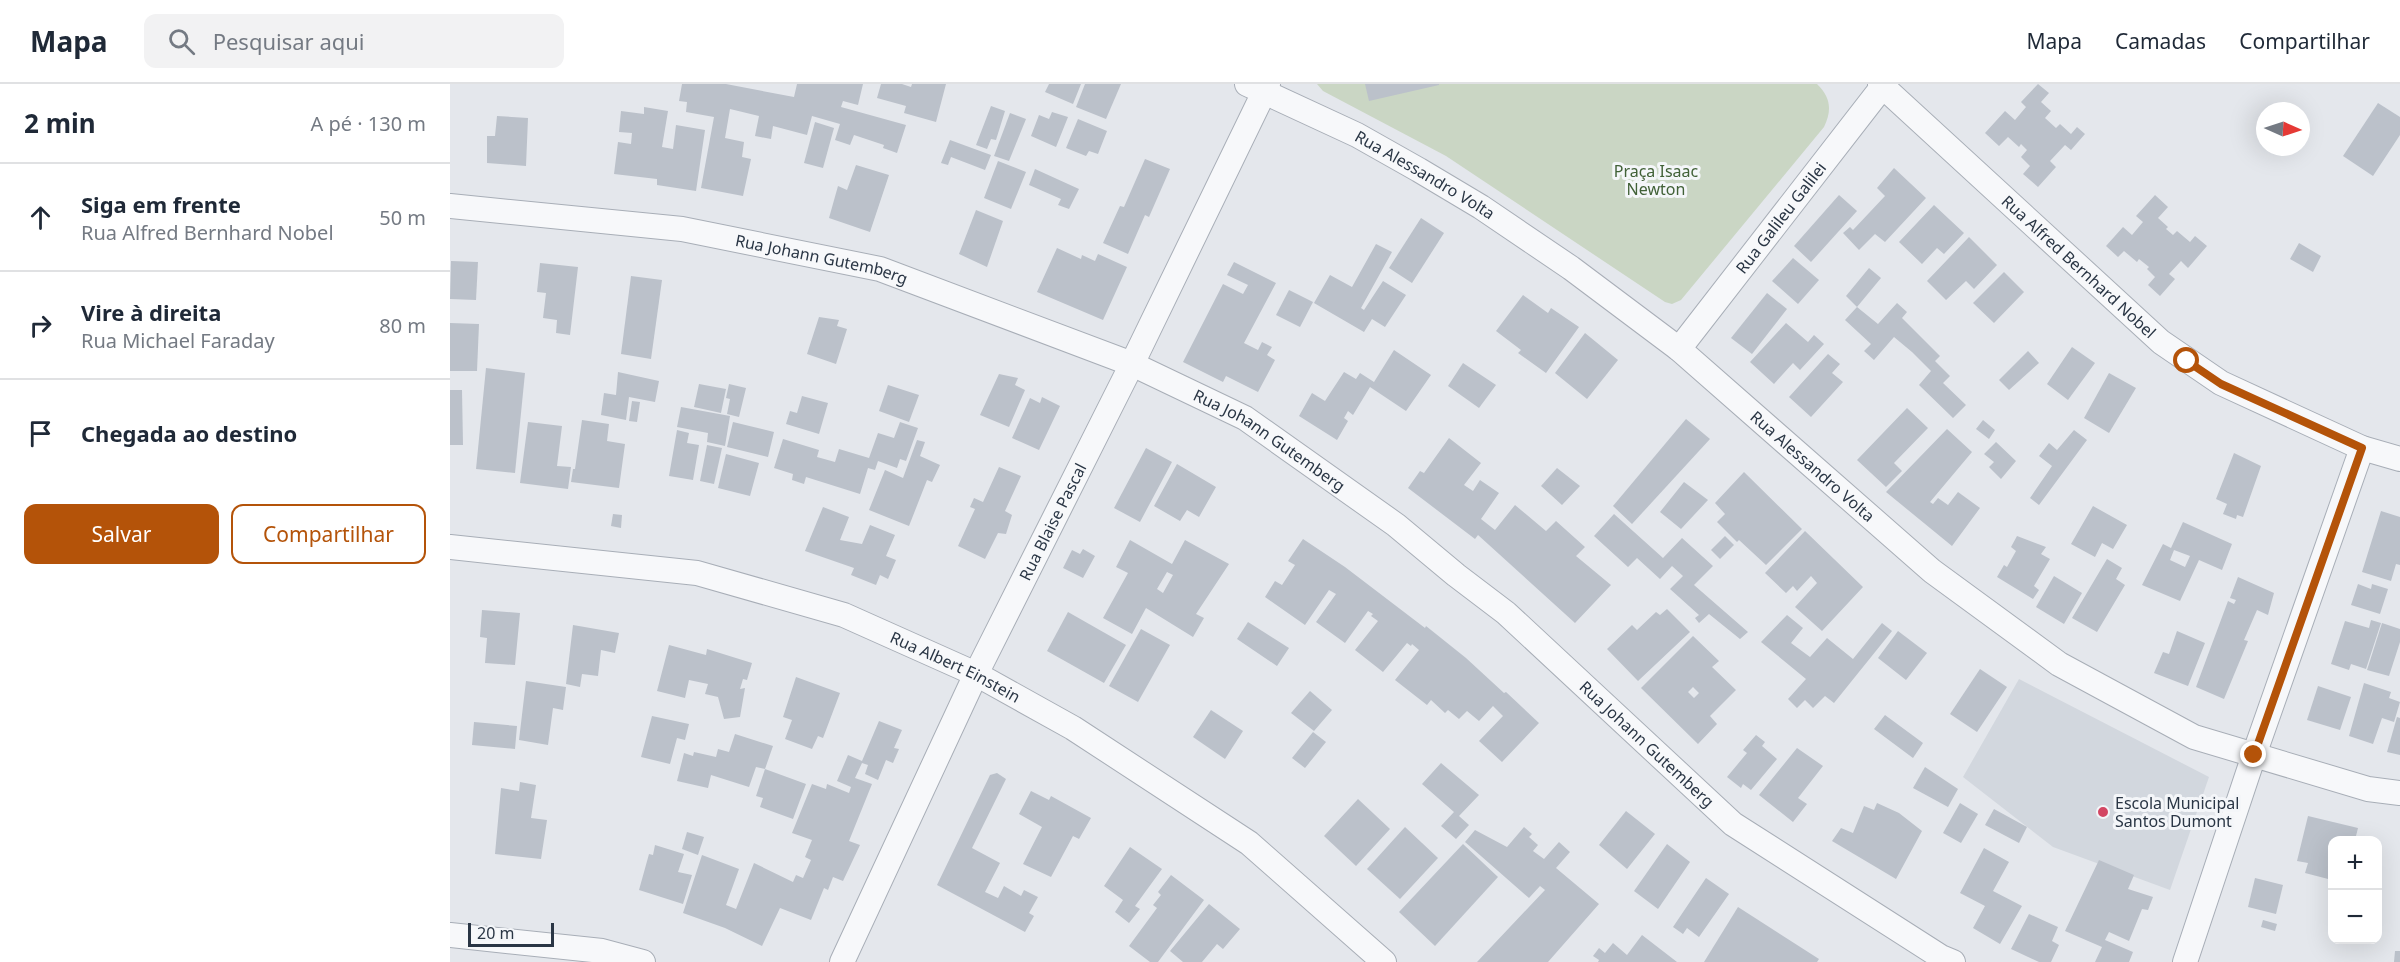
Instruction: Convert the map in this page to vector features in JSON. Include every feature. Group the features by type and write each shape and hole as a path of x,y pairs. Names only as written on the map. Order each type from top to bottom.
{"street":[{"name":"Rua Galileu Galilei","path":"1679,349 1881,85"},
{"name":"Rua Alfred Bernhard Nobel","path":"1881,85 1984,182 2049,238 2161,342 2221,384 2362,448 2400,459"},
{"name":"Rua Alessandro Volta","path":"1260,86 1357,135 1481,207 1571,268 1679,349 1932,571 2059,664 2194,737 2368,789 2400,793"},
{"name":"Rua Blaise Pascal","path":"842,962 976,674 1132,364 1260,86"},
{"name":"Rua Johann Gutemberg","path":"450,206 682,229 880,269 1132,364 1245,418 1396,525 1506,613 1733,824 1941,957 1953,962"},
{"path":"2185,962 2254,755 2362,448"},
{"name":"Rua Albert Einstein","path":"450,547 697,573 844,615 976,674 1073,728 1249,843 1384,962"},
{"path":"450,935 602,951 642,962"}],"shaded area":[{"name":"Escola Municipal Santos Dumont","path":"2019,679 2209,777 2170,890 2053,847 1963,777"}],"green space":[{"name":"Praça Isaac Newton","path":"1317,84 1817,84 1825,94 1829,110 1824,127 1681,300 1672,304 1665,302 1446,156 1323,91"}],"building":[{"path":"682,84 726,84 794,97 797,84 863,84 858,105 843,101 841,107 906,125 897,153 883,148 884,145 854,135 850,145 835,140 840,124 812,116 807,135 773,126 771,139 755,136 759,116 730,109 725,138 744,142 742,157 751,159 743,196 701,188 714,117 686,112 687,102 679,101"},
{"path":"881,84 902,84 911,87 912,84 946,84 936,122 904,113 906,106 877,98"},
{"path":"1049,84 1081,84 1073,104 1045,92"},
{"path":"1085,84 1121,84 1106,119 1076,107"},
{"path":"1365,84 1439,84 1439,85 1369,101"},
{"path":"2038,84 2049,93 2041,102 2051,111 2045,118 2056,128 2060,124 2071,134 2077,127 2085,134 2071,150 2065,145 2050,161 2056,167 2038,187 2023,174 2030,166 2021,157 2027,150 2021,144 2019,147 2008,137 1999,146 1985,133 2005,111 2015,120 2026,107 2021,102"},
{"path":"2378,103 2400,117 2400,135 2373,176 2343,156"},
{"path":"991,106 1005,111 996,140 991,139 987,149 976,145"},
{"path":"644,107 668,111 662,147 673,149 676,125 705,130 696,191 657,185 657,179 614,174 618,142 631,144 632,133 619,132 621,111 644,114"},
{"path":"1052,112 1068,117 1056,147 1031,136 1039,115 1049,119"},
{"path":"1010,113 1026,119 1009,161 994,156"},
{"path":"497,116 528,118 526,166 487,163 487,136 495,136"},
{"path":"1078,119 1107,131 1098,154 1089,151 1086,156 1066,148"},
{"path":"815,122 834,128 823,168 804,163"},
{"path":"950,140 991,155 985,170 951,157 948,165 941,163"},
{"path":"1145,159 1170,169 1149,217 1145,215 1128,254 1103,243 1120,206 1124,207"},
{"path":"998,161 1026,172 1011,209 984,198"},
{"path":"856,165 889,175 870,232 829,218 838,186 847,190"},
{"path":"1894,168 1926,198 1885,242 1875,234 1859,250 1843,233 1850,227 1853,230 1885,196 1877,188"},
{"path":"1035,169 1079,189 1069,209 1058,205 1061,199 1029,185"},
{"path":"1839,195 1857,211 1811,262 1794,246"},
{"path":"2155,195 2168,207 2158,218 2168,227 2166,229 2173,235 2177,231 2190,242 2195,236 2207,246 2188,268 2181,261 2169,274 2175,279 2160,296 2148,285 2155,277 2147,269 2149,267 2139,259 2137,262 2124,251 2118,257 2106,246 2123,227 2132,235 2143,222 2136,216"},
{"path":"1934,205 1964,233 1944,254 1937,248 1922,264 1899,242"},
{"path":"976,210 1003,221 987,267 959,254"},
{"path":"1421,218 1444,233 1412,283 1389,268"},
{"path":"1969,237 1997,265 1974,289 1966,281 1946,300 1927,281"},
{"path":"2299,243 2321,256 2313,272 2290,259"},
{"path":"1376,244 1392,252 1361,308 1364,310 1383,281 1406,295 1385,327 1372,319 1364,332 1314,303 1330,275 1352,287"},
{"path":"1057,248 1081,259 1082,255 1095,261 1098,254 1127,267 1103,320 1037,292"},
{"path":"1793,258 1819,280 1798,304 1772,281"},
{"path":"451,261 478,262 476,300 450,299"},
{"path":"1234,262 1276,283 1244,343 1258,350 1262,342 1272,347 1267,355 1275,360 1258,392 1226,376 1223,382 1183,362 1223,284 1243,294 1248,285 1227,275"},
{"path":"540,263 578,267 570,335 556,333 557,320 543,318 546,293 537,292"},
{"path":"1869,268 1881,278 1857,307 1846,296"},
{"path":"2004,272 2024,292 1994,323 1973,303"},
{"path":"631,276 662,280 651,359 621,354"},
{"path":"1289,290 1313,302 1300,327 1276,315"},
{"path":"1767,293 1787,309 1752,354 1731,338"},
{"path":"1523,295 1548,313 1551,308 1579,327 1546,373 1518,353 1521,350 1496,331"},
{"path":"1897,303 1907,312 1902,318 1940,356 1935,361 1950,376 1943,383 1966,405 1953,418 1919,385 1931,371 1912,352 1894,337 1874,360 1864,351 1871,344 1845,320 1857,307 1878,324"},
{"path":"819,317 839,320 837,326 847,329 836,364 807,354"},
{"path":"450,323 479,324 477,371 450,371"},
{"path":"1786,323 1808,342 1814,335 1824,344 1800,370 1793,363 1774,384 1750,362"},
{"path":"1585,333 1618,360 1587,399 1555,373"},
{"path":"2072,347 2095,363 2068,400 2047,384"},
{"path":"1394,350 1431,375 1406,411 1370,387 1353,415 1348,411 1344,418 1348,421 1337,440 1299,416 1312,393 1325,401 1344,372 1356,379 1360,373 1374,382"},
{"path":"2028,351 2039,363 2009,390 1999,380"},
{"path":"1828,354 1840,364 1832,373 1843,382 1811,417 1789,397"},
{"path":"1463,363 1496,385 1479,408 1448,386"},
{"path":"486,368 525,373 515,473 476,469"},
{"path":"618,372 659,381 655,402 629,397 626,420 601,415 604,393 616,395"},
{"path":"2109,373 2136,388 2109,433 2084,418"},
{"path":"999,374 1018,378 1015,385 1025,390 1009,427 980,415"},
{"path":"699,384 726,389 721,413 694,407"},
{"path":"729,384 746,388 739,417 727,414 730,399 726,398"},
{"path":"888,385 919,395 909,422 879,411"},
{"path":"450,390 462,390 463,445 450,445"},
{"path":"802,396 828,403 819,434 786,424 790,411 797,413"},
{"path":"1042,397 1060,406 1039,450 1012,438 1030,398 1040,403"},
{"path":"632,401 640,402 637,422 629,421"},
{"path":"681,407 730,416 725,446 707,442 708,433 677,427"},
{"path":"1907,408 1928,428 1894,463 1902,471 1886,487 1857,460"},
{"path":"1686,419 1710,439 1632,524 1613,506"},
{"path":"582,420 609,424 607,441 625,444 619,488 571,482"},
{"path":"1983,420 1995,430 1989,439 1976,429"},
{"path":"528,422 562,426 557,466 571,467 568,489 520,483"},
{"path":"733,422 774,432 768,457 727,447"},
{"path":"900,422 918,428 906,461 900,459 897,468 878,461 875,470 868,468 860,494 806,477 804,484 792,480 793,474 774,468 783,439 819,450 817,457 835,462 839,449 869,458 878,433 894,438"},
{"path":"1947,429 1972,452 1930,502 1933,504 1938,498 1948,505 1958,492 1980,508 1952,546 1886,492"},
{"path":"677,430 689,433 687,443 699,445 693,480 669,476"},
{"path":"2074,430 2087,440 2039,505 2030,498 2052,466 2039,456 2049,443 2057,450"},
{"path":"1449,438 1481,463 1464,485 1473,491 1480,480 1499,493 1481,519 1495,530 1515,505 1546,531 1556,521 1585,547 1576,556 1611,585 1575,623 1478,535 1475,539 1408,488 1420,471 1424,473"},
{"path":"917,440 925,442 920,456 940,465 932,482 927,480 909,526 869,510 885,470 903,478"},
{"path":"1996,442 2016,461 2001,479 1989,467 1994,462 1984,454"},
{"path":"707,445 722,448 714,484 700,481"},
{"path":"1146,448 1172,462 1140,522 1114,508"},
{"path":"2234,453 2261,466 2243,517 2237,515 2236,519 2223,514 2227,504 2216,499"},
{"path":"726,454 759,463 750,496 718,488"},
{"path":"1177,464 1216,487 1199,517 1187,510 1180,521 1154,506"},
{"path":"999,467 1021,476 1005,511 1012,515 1006,534 998,533 985,559 958,546 975,509 970,507 974,498 983,502"},
{"path":"1557,468 1580,486 1562,505 1541,486"},
{"path":"1744,472 1802,529 1766,565 1739,540 1737,542 1717,522 1725,514 1715,503"},
{"path":"1684,482 1708,500 1681,529 1660,512"},
{"path":"2093,506 2127,525 2113,549 2102,543 2095,557 2071,544"},
{"path":"823,507 849,517 840,540 862,544 870,525 895,535 886,556 896,560 888,579 880,575 876,585 851,575 854,568 805,551"},
{"path":"2381,511 2400,517 2400,565 2396,564 2391,581 2362,572"},
{"path":"613,514 622,515 621,528 611,526"},
{"path":"1614,514 1663,558 1682,538 1713,566 1694,585 1748,632 1740,639 1709,614 1699,623 1695,618 1699,615 1670,589 1683,576 1672,566 1660,579 1637,558 1628,567 1594,536"},
{"path":"2183,522 2232,544 2222,570 2199,560 2180,601 2142,585 2163,544 2171,548","holes":["2174,550 2190,556 2185,567 2170,560"]},
{"path":"1805,531 1863,587 1822,631 1795,607 1817,583 1811,576 1797,591 1793,586 1786,593 1765,573"},
{"path":"1725,536 1734,545 1720,559 1711,550"},
{"path":"2017,536 2046,547 2041,554 2050,559 2034,586 2039,590 2033,599 1997,577 2004,565 2007,567 2016,551 2011,547"},
{"path":"1303,539 1345,567 1425,628 1426,626 1504,693 1506,692 1539,723 1502,762 1479,741 1503,716 1493,706 1479,721 1467,711 1459,719 1448,710 1445,713 1431,700 1427,705 1395,680 1419,650 1412,644 1411,646 1407,643 1383,672 1355,650 1378,621 1371,616 1373,614 1368,611 1345,643 1316,622 1336,594 1329,590 1305,625 1265,597 1275,581 1282,585 1295,565 1288,561"},
{"path":"1130,540 1172,564 1185,540 1229,564 1196,614 1204,618 1193,637 1146,608 1132,634 1103,618 1128,573 1116,567","holes":["1167,572 1173,575 1163,593 1157,589"]},
{"path":"1083,549 1095,556 1083,578 1063,568 1072,550 1080,554"},
{"path":"2107,559 2122,568 2116,579 2125,585 2097,632 2072,618"},
{"path":"2054,576 2082,593 2064,624 2036,607"},
{"path":"2238,577 2274,593 2268,615 2257,610 2244,640 2248,641 2224,699 2196,687 2228,601 2234,604 2236,600 2230,598"},
{"path":"2358,584 2371,589 2372,584 2388,589 2380,614 2351,605"},
{"path":"1667,609 1690,632 1638,681 1607,649 1632,625 1637,630 1656,612 1660,615"},
{"path":"482,610 520,613 515,665 485,663 487,638 480,637"},
{"path":"1068,612 1126,645 1104,683 1047,651"},
{"path":"1787,615 1803,628 1791,643 1810,657 1827,638 1853,659 1882,623 1892,631 1834,703 1825,696 1813,708 1805,700 1797,708 1788,699 1806,679 1761,642"},
{"path":"2371,620 2381,623 2366,669 2351,664 2349,670 2331,664 2345,621 2369,628"},
{"path":"1248,622 1289,648 1277,666 1237,639"},
{"path":"2382,623 2400,629 2400,642 2389,676 2367,670"},
{"path":"573,625 619,633 615,653 601,650 598,676 582,674 580,687 566,684"},
{"path":"1141,629 1170,645 1138,702 1109,686"},
{"path":"1898,631 1927,653 1906,680 1878,658"},
{"path":"2177,631 2205,643 2188,686 2154,673 2163,652 2169,654"},
{"path":"1693,636 1719,661 1712,667 1736,690 1710,716 1717,724 1698,744 1641,688","holes":["1693,687 1699,693 1694,698 1688,692"]},
{"path":"669,645 706,655 707,649 752,663 747,680 743,679 740,689 745,688 740,717 724,719 718,697 705,694 708,684 689,680 685,698 657,691"},
{"path":"1980,669 2007,687 1977,732 1950,714"},
{"path":"796,677 840,693 823,738 818,736 812,749 785,739 792,720 783,717"},
{"path":"526,681 566,687 563,710 553,708 548,745 519,740"},
{"path":"2364,683 2391,692 2389,698 2400,702 2394,722 2382,718 2373,744 2349,736"},
{"path":"2318,686 2351,697 2340,730 2307,720"},
{"path":"1310,691 1332,710 1314,731 1291,713"},
{"path":"1211,710 1243,731 1225,759 1193,737"},
{"path":"1885,715 1923,743 1913,758 1874,729"},
{"path":"652,716 689,724 685,740 677,738 670,764 641,757"},
{"path":"2397,717 2400,718 2400,755 2387,752"},
{"path":"879,721 902,730 894,748 899,749 893,763 886,760 878,780 865,774 868,765 862,763 855,778 872,784 849,841 860,845 843,881 833,877 828,890 824,888 811,920 780,908 762,946 725,928 683,913 702,855 739,869 726,905 736,909 754,863 793,882 796,875 803,878 811,860 805,857 812,840 792,833 812,784 826,789 827,784 849,793 851,787 837,781 848,755 862,761"},
{"path":"474,722 517,726 515,749 472,745"},
{"path":"1313,732 1326,742 1305,768 1292,758"},
{"path":"735,734 773,746 765,769 756,767 749,787 711,775 708,788 677,781 684,753 693,756 694,752 716,757 718,749 729,752"},
{"path":"1756,735 1765,742 1762,746 1777,759 1751,790 1743,784 1741,788 1727,777 1747,753 1743,750"},
{"path":"1797,748 1823,766 1798,798 1807,804 1793,822 1759,795"},
{"path":"1441,763 1479,795 1459,816 1469,825 1456,839 1441,826 1454,812 1422,784"},
{"path":"1925,767 1958,789 1948,807 1913,788"},
{"path":"765,769 806,784 793,819 760,807 763,798 756,796"},
{"path":"997,773 1006,779 972,848 1000,863 985,892 998,898 1004,886 1021,896 1024,890 1038,897 1029,913 1034,916 1025,932 937,885 990,775"},
{"path":"520,782 536,785 531,818 547,820 541,859 495,854 501,788 519,791"},
{"path":"1031,791 1049,800 1051,796 1091,818 1079,839 1073,836 1051,877 1023,864 1042,827 1019,814"},
{"path":"1358,799 1390,829 1356,866 1324,836"},
{"path":"1877,803 1899,813 1922,831 1896,879 1832,841 1841,828 1853,833 1864,806 1874,810"},
{"path":"1960,803 1978,814 1961,843 1943,833"},
{"path":"1994,809 2027,827 2019,843 1985,825"},
{"path":"1626,811 1655,834 1627,869 1599,845"},
{"path":"2308,816 2358,828 2356,836 2328,836 2328,879 2305,873 2308,863 2297,861"},
{"path":"1405,827 1438,858 1400,899 1367,869"},
{"path":"1524,827 1532,834 1529,837 1538,845 1533,851 1544,859 1559,842 1570,852 1556,868 1599,904 1548,962 1477,962 1545,890 1540,886 1529,898 1465,842 1475,830 1507,847"},
{"path":"687,832 704,837 698,855 682,849"},
{"path":"1463,844 1498,877 1435,946 1399,912"},
{"path":"1667,844 1690,862 1658,909 1634,891"},
{"path":"655,845 684,854 678,872 692,875 683,904 639,890 649,854 653,855"},
{"path":"1130,847 1162,869 1135,906 1140,909 1129,923 1115,912 1123,900 1104,886"},
{"path":"1984,848 2009,862 1993,891 2022,906 2000,944 1973,928 1985,906 1960,893"},
{"path":"2099,860 2134,875 2128,889 2153,897 2148,910 2142,909 2129,941 2109,932 2105,940 2133,952 2129,962 2095,962 2102,947 2065,931"},
{"path":"1171,875 1204,900 1158,962 1150,962 1129,946 1157,908 1153,905 1161,895 1158,892"},
{"path":"1706,878 1729,894 1699,937 1687,928 1683,934 1673,927"},
{"path":"2255,878 2283,885 2276,914 2248,907"},
{"path":"1209,904 1240,929 1223,949 1217,944 1202,962 1183,962 1170,951"},
{"path":"1738,907 1819,959 1817,962 1704,962"},
{"path":"2029,914 2058,927 2052,941 2059,945 2051,962 2039,962 2011,949"},
{"path":"2263,920 2277,924 2275,931 2261,927"},
{"path":"1642,935 1677,962 1598,962 1599,960 1593,956 1599,948 1605,953 1613,943 1627,955"},
{"path":"2395,951 2400,951 2400,962 2394,962"}],"place":[{"name":"Escola Municipal Santos Dumont","path":"2103,812"}],"route":[{"path":"2187,361 2221,384 2362,448 2254,755"}]}
